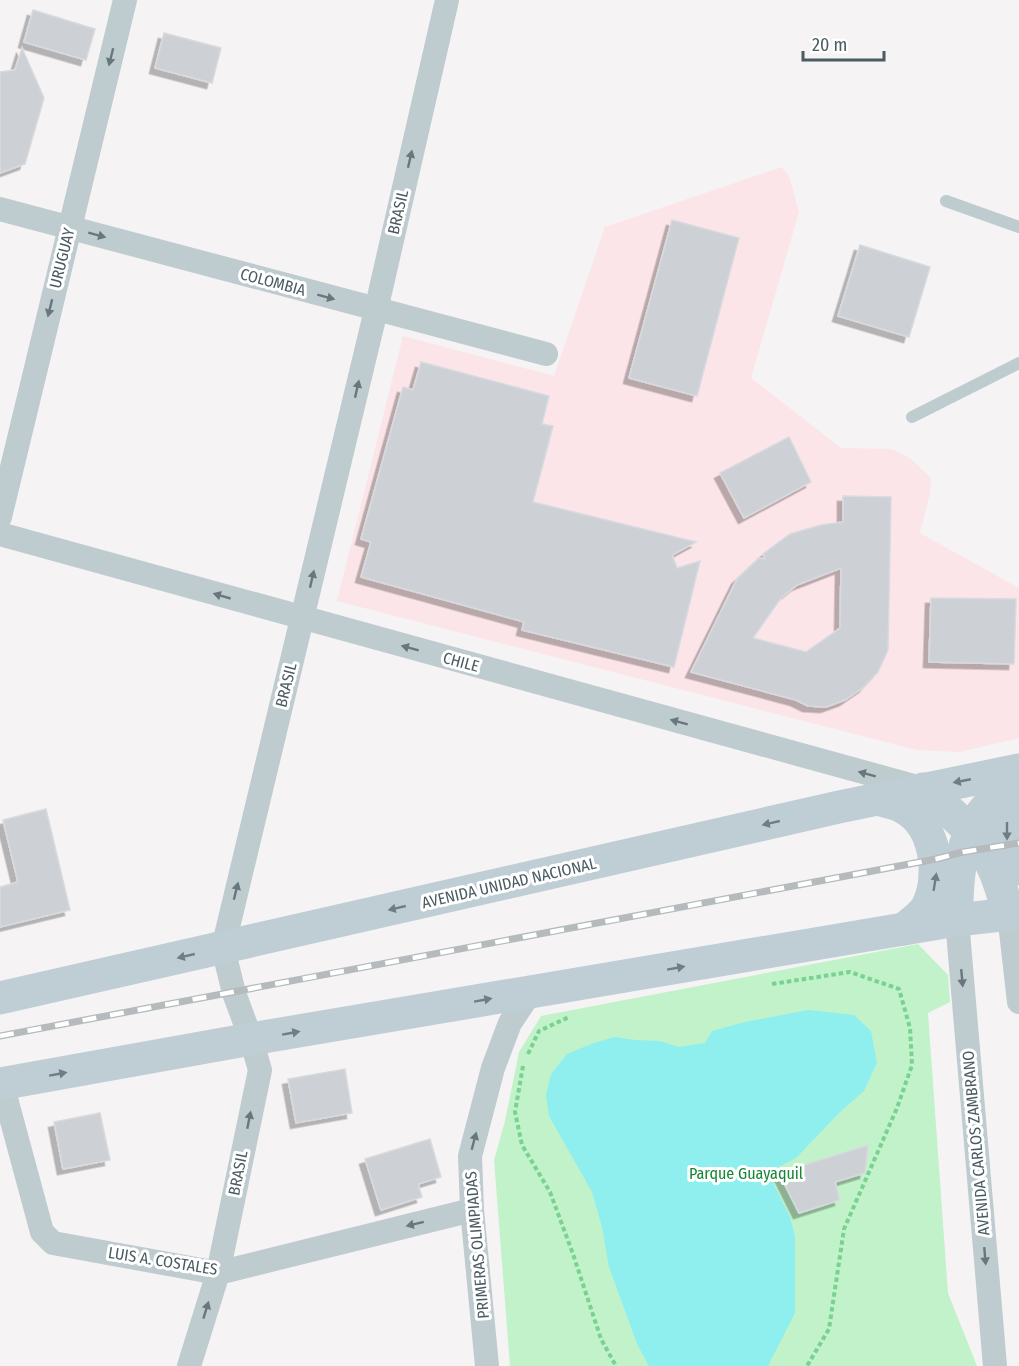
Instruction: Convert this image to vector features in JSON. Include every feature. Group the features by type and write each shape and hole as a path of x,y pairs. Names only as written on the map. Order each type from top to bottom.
{"street":[{"name":"URUGUAY","path":"0,517 125,0"},
{"name":"BRASIL","path":"189,1366 218,1273 260,1070 234,993 223,948 376,310 447,0"},
{"name":"COLOMBIA","path":"0,209 546,354"},
{"name":"CHILE","path":"0,534 923,789"},
{"name":"AVENIDA UNIDAD NACIONAL","path":"0,998 878,799 1019,770"},
{"path":"957,920 956,882 969,832 980,814 1001,791 1019,780"},
{"path":"923,789 957,818 982,849 996,872 1014,913 1019,1002"},
{"path":"1019,794 1013,800 1005,827 1012,859 1019,869"},
{"path":"878,799 905,808 923,826 936,859 936,884 926,909 904,929"},
{"path":"1,1084 957,920 1014,913"},
{"name":"AVENIDA CARLOS ZAMBRANO","path":"957,920 995,1366"},
{"name":"PRIMERAS OLIMPIADAS","path":"487,1366 472,1210 470,1156 493,1068 510,1023 530,993"},
{"name":"LUIS A. COSTALES","path":"1,1084 42,1232 53,1243 218,1273 472,1210"}],"lane":[{"path":"946,201 1019,227"},
{"path":"912,417 1019,363"}],"path":[{"path":"769,985 850,972 899,989 910,1028 912,1065 897,1108 844,1229 829,1329 807,1366"},
{"path":"527,1056 539,1031 571,1016"},
{"path":"523,1064 515,1112 522,1145 550,1192 601,1340 616,1366"}],"shaded area":[{"path":"782,167 790,179 799,212 751,378 841,448 892,449 911,459 931,478 930,493 920,533 1019,588 1019,738 959,752 917,750 337,601 403,336 554,376 605,227"}],"green space":[{"name":"Parque Guayaquil","path":"918,944 948,975 950,1002 928,1013 948,1293 977,1366 510,1366 494,1160 505,1121 519,1052 541,1016"}],"water":[{"path":"808,1010 854,1015 871,1031 877,1063 864,1091 840,1112 796,1158 775,1169 770,1177 790,1217 795,1236 795,1313 768,1366 649,1366 637,1344 609,1267 602,1227 592,1192 549,1116 546,1095 551,1074 567,1054 614,1037 660,1041 679,1047 705,1043 712,1031"}],"building":[{"path":"33,10 95,29 86,60 24,42"},
{"path":"164,33 221,48 212,83 155,68"},
{"path":"22,48 44,98 25,164 0,173 0,72 15,70"},
{"path":"672,220 739,238 697,396 629,378"},
{"path":"860,245 930,267 909,337 838,316"},
{"path":"421,362 549,396 542,424 553,426 533,502 696,542 672,555 677,568 700,561 674,667 522,630 524,622 361,577 371,542 361,539 403,387 413,390"},
{"path":"789,437 811,482 744,518 720,473"},
{"path":"843,496 891,497 888,650 878,672 864,687 845,700 826,707 808,706 796,700 691,672 737,579 759,558 765,559 763,554 790,534 821,525 843,522","holes":["841,568 840,628 806,652 753,638 781,598 797,585"]},
{"path":"931,598 1016,599 1014,664 929,662"},
{"path":"46,809 70,910 0,927 0,887 18,882 3,820"},
{"path":"345,1069 352,1113 296,1123 288,1079"},
{"path":"100,1113 110,1160 63,1169 54,1122"},
{"path":"430,1139 441,1177 418,1184 422,1197 381,1210 365,1159"},
{"path":"868,1145 865,1173 835,1182 840,1200 799,1213 779,1173"}],"railway":[{"path":"0,1036 1019,843"}]}
